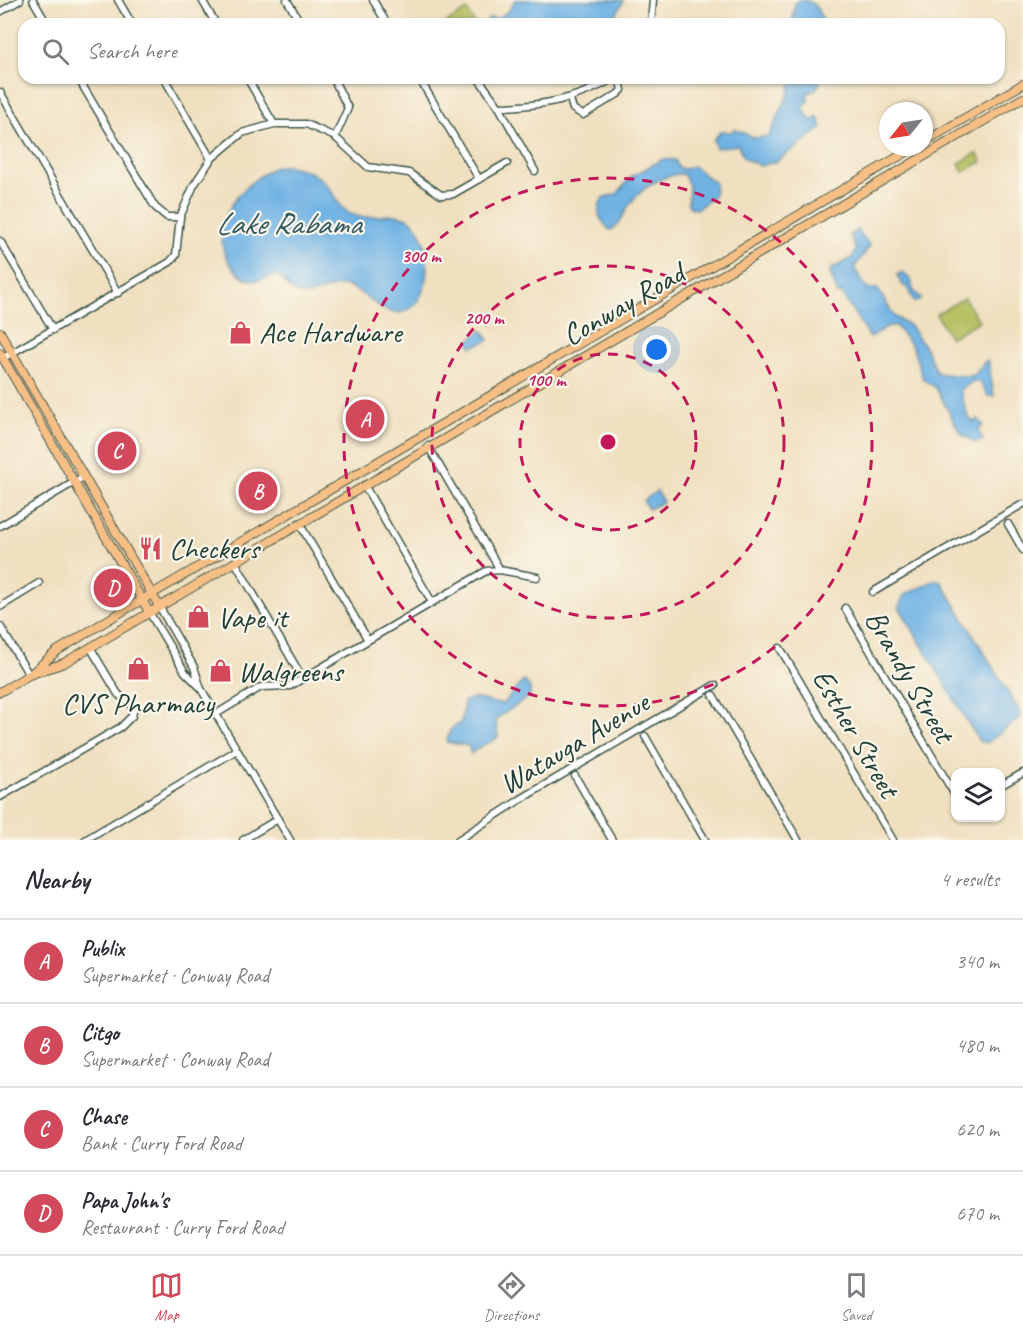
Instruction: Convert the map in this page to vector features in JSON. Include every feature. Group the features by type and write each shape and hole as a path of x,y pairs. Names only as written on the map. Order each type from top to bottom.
{"main road":[{"path":"933,137 1023,84"},
{"name":"Conway Road","path":"29,675 64,663 328,505 1023,98"},
{"name":"Conway Road","path":"0,692 29,675 57,651 152,594 898,157"},
{"path":"758,253 764,241 784,224"},
{"path":"0,332 159,606"},
{"path":"2,355 149,612"},
{"path":"468,423 495,393"},
{"path":"364,485 380,461"},
{"path":"328,505 349,488 356,475"}],"street":[{"path":"0,12 20,0"},
{"path":"33,0 44,18"},
{"path":"118,0 128,18"},
{"path":"202,0 212,18"},
{"path":"287,0 298,18"},
{"path":"373,0 384,18"},
{"path":"652,18 653,0"},
{"path":"82,84 154,207 167,217 180,217"},
{"path":"167,84 211,159"},
{"path":"251,84 274,124"},
{"path":"335,136 348,108 336,84"},
{"path":"423,84 479,179"},
{"path":"482,84 499,107 535,171"},
{"path":"499,107 524,107 570,99 604,84"},
{"path":"570,99 573,109 583,115 618,94 622,90 620,84"},
{"path":"0,92 118,293"},
{"path":"2,355 12,353 170,262 176,255 180,217 194,185 211,159 242,133 274,124 306,124 335,136 368,167 409,173 441,195 453,194 507,163"},
{"path":"898,157 899,170"},
{"path":"0,241 53,330"},
{"path":"571,349 578,358"},
{"path":"10,370 19,365"},
{"path":"429,446 500,570"},
{"path":"61,458 70,453"},
{"path":"0,526 83,477"},
{"path":"364,485 432,602"},
{"path":"873,592 1023,504"},
{"path":"299,523 368,640"},
{"path":"1008,525 1023,550"},
{"path":"234,562 303,679"},
{"path":"216,714 261,687 290,686 486,571 500,570 537,577"},
{"path":"0,607 39,583"},
{"path":"159,606 194,667 200,687 290,840"},
{"name":"Brandy Street","path":"845,609 951,789"},
{"path":"149,612 185,672 200,687"},
{"path":"0,626 29,675"},
{"path":"0,797 122,727 129,720 134,708 118,694 90,647"},
{"name":"Esther Street","path":"780,648 893,840"},
{"name":"Watauga Avenue","path":"458,840 521,799 715,685"},
{"path":"713,694 798,840"},
{"path":"645,736 705,840"},
{"path":"85,840 237,750"},
{"path":"1005,783 1023,773"},
{"path":"575,776 612,840"},
{"path":"243,840 278,819"}],"green space":[{"path":"467,10 472,18 454,18"},
{"path":"977,153 982,162 963,172 959,163"},
{"path":"964,298 979,321 950,338 936,314"}],"water":[{"path":"515,0 623,0 614,18 499,18 510,9"},
{"path":"799,0 810,2 822,18 793,18 795,3"},
{"path":"791,84 819,84 806,95 809,100 803,108 811,121 818,117 822,127 817,132 777,161 760,166 744,158 738,145 716,148 713,140 721,131 731,132 735,129 755,138 769,136 789,93"},
{"path":"663,159 675,160 679,168 686,169 693,166 715,183 714,197 696,209 690,207 688,204 689,185 683,174 668,177 639,193 619,223 610,230 599,216 600,203 603,198 617,194 632,176"},
{"name":"Lake Rabama","path":"278,166 300,168 313,174 325,183 346,211 354,215 362,217 396,215 412,221 419,229 424,241 427,270 425,284 413,307 402,312 387,311 360,292 346,286 332,287 313,294 300,294 293,291 277,275 255,281 236,271 223,248 222,233 225,219 231,205 252,182"},
{"path":"858,230 870,246 854,268 868,290 877,288 894,316 910,326 925,347 937,373 973,375 987,360 994,396 988,396 980,382 973,381 960,391 970,418 973,422 978,419 983,425 978,430 983,440 976,443 960,433 936,388 923,379 913,348 896,326 888,326 870,338 841,293 838,294 830,273 831,269 852,258 856,250 850,235"},
{"path":"902,272 911,280 913,290 921,298 920,301 914,301 906,286 902,285 897,275"},
{"path":"482,330 489,340 472,347 469,341"},
{"path":"657,491 663,502 648,509 643,501"},
{"path":"935,580 941,581 1020,712 1020,718 987,743 979,741 899,607 904,595"},
{"path":"524,680 530,688 530,696 496,719 498,737 495,740 477,748 471,754 468,746 446,742 451,729 461,722 464,702 474,698 499,704 504,703"}],"place":[{"name":"Ace Hardware","path":"241,332"},
{"name":"Publix","path":"365,419"},
{"name":"Chase","path":"117,451"},
{"name":"Citgo","path":"258,491"},
{"name":"Checkers","path":"151,548"},
{"name":"Papa John's","path":"113,588"},
{"name":"Vape it","path":"199,617"},
{"name":"CVS Pharmacy","path":"138,669"},
{"name":"Walgreens","path":"220,671"}]}
